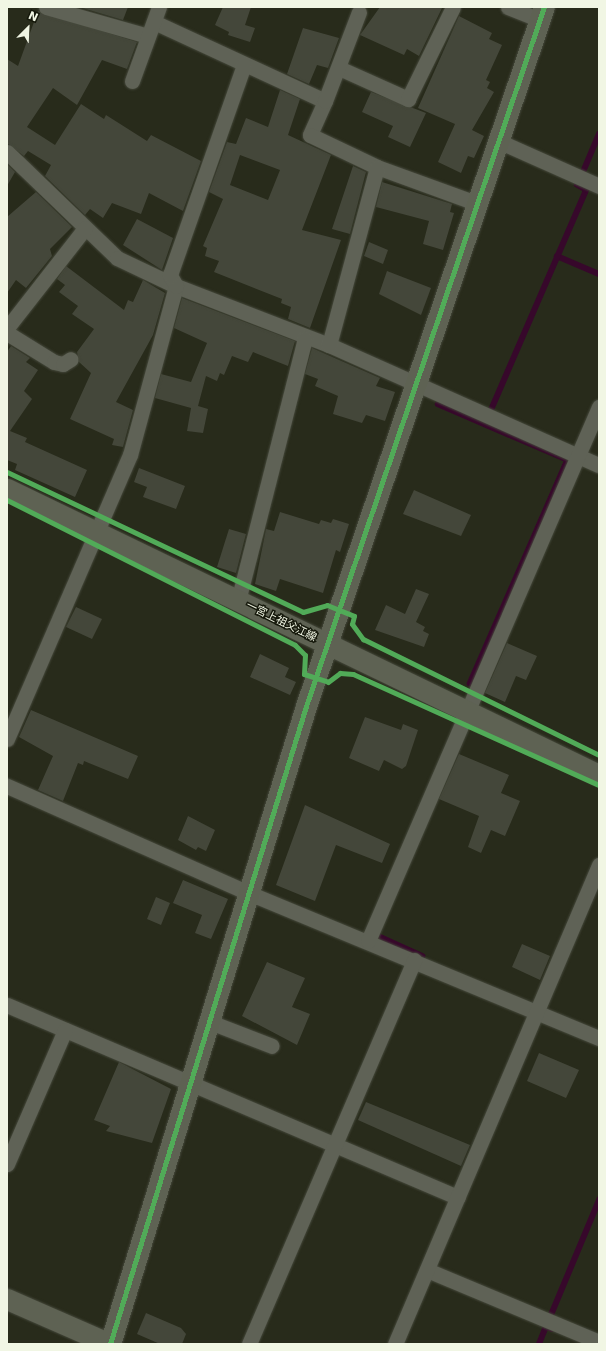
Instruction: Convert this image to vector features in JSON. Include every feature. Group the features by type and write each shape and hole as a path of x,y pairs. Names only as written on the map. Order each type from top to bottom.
{"street":[{"path":"47,7 148,36"},
{"path":"132,81 159,7"},
{"path":"340,68 408,99 453,7"},
{"path":"7,1299 110,1344 251,894 327,645 414,384 542,14 508,7"},
{"path":"359,12 340,68 310,135 377,167 476,203"},
{"path":"154,22 244,65 325,101"},
{"path":"7,739 130,455 176,286 170,275 244,65"},
{"path":"498,141 599,186"},
{"path":"7,152 117,258 176,286 305,338 329,345 599,465"},
{"path":"329,345 377,167"},
{"path":"7,328 85,228"},
{"path":"7,333 54,362 63,364 71,359"},
{"path":"238,601 305,338"},
{"path":"368,941 599,407"},
{"name":"一宮上祖父江線","path":"7,489 327,645 599,775"},
{"path":"7,786 251,894 414,960 599,1038"},
{"path":"395,1344 535,1011 599,865"},
{"path":"249,1344 414,960"},
{"path":"7,1005 458,1197"},
{"path":"210,1022 272,1046"},
{"path":"7,1164 65,1030"},
{"path":"427,1270 599,1342"}],"building":[{"path":"79,7 128,7 123,20"},
{"path":"223,7 251,7 245,25 255,28 250,42 228,35 229,32 215,25"},
{"path":"380,7 442,8 419,56 407,49 404,55 360,35"},
{"path":"38,11 137,42 127,69 102,60 77,105 53,88 27,127 55,145 81,104 104,119 106,115 147,141 151,135 201,161 183,211 149,193 141,214 112,203 103,218 90,209 85,215 45,176 51,165 28,151 24,156 7,143 7,59 18,66"},
{"path":"459,16 492,33 489,39 502,45 486,80 490,82 487,88 494,92 472,130 484,136 474,158 468,156 461,173 438,162 455,124 418,108"},
{"path":"303,28 339,38 328,68 317,65 309,84 287,74"},
{"path":"280,90 300,99 288,135 331,155 302,230 341,240 310,328 288,319 291,307 281,303 282,299 214,272 219,261 205,256 207,248 203,246 223,199 209,192 227,142 236,144 246,118 268,127","holes":["240,155 280,170 268,200 230,185"]},
{"path":"371,92 426,113 410,147 388,137 393,126 362,112"},
{"path":"7,164 15,172 7,186"},
{"path":"353,166 366,172 350,234 332,229"},
{"path":"382,182 452,204 450,212 454,213 443,250 423,244 429,221 376,207"},
{"path":"36,192 72,227 50,249 52,256 26,288 16,280 7,293 7,217"},
{"path":"137,219 173,238 162,270 123,245"},
{"path":"369,242 388,250 383,264 364,256"},
{"path":"66,266 124,310 128,300 133,302 143,280 165,293 153,335 116,402 133,410 123,447 112,445 114,439 70,419 91,373 79,362 77,352 94,329 72,314 78,306 59,292 65,285 57,279"},
{"path":"387,271 431,288 421,315 379,294"},
{"path":"182,298 295,341 288,366 253,352 248,362 232,356 224,375 220,373 217,381 206,376 198,406 208,409 203,433 187,431 191,408 155,398 161,374 191,382 207,343 174,328"},
{"path":"11,346 30,358 26,362 38,370 24,391 32,399 10,431 27,438 25,442 87,470 75,497 15,470 17,464 7,460 7,352"},
{"path":"312,348 380,378 376,386 395,392 385,421 366,415 362,423 333,414 338,396 315,386 318,379 305,374"},
{"path":"139,468 185,486 176,509 143,497 147,487 134,482"},
{"path":"414,490 471,515 461,536 403,514"},
{"path":"280,512 319,524 321,520 331,523 333,519 349,524 340,552 336,550 323,593 280,579 276,591 255,584 266,529 274,531"},
{"path":"229,529 246,534 236,573 217,567"},
{"path":"416,589 429,594 416,622 425,627 423,631 429,634 424,647 375,630 386,605 405,614"},
{"path":"76,607 102,619 92,639 66,627"},
{"path":"507,643 537,656 526,680 516,676 505,702 485,693"},
{"path":"260,654 289,668 285,677 296,682 290,695 250,677"},
{"path":"31,710 138,756 128,779 84,761 83,765 78,763 63,801 38,790 53,756 19,737"},
{"path":"365,717 401,730 403,724 418,730 406,766 402,769 384,760 379,771 349,758"},
{"path":"459,754 509,775 501,793 520,801 505,836 491,830 481,853 468,847 479,816 439,799"},
{"path":"305,805 390,844 382,863 336,845 315,901 276,885"},
{"path":"188,816 215,830 206,851 198,847 196,850 178,840"},
{"path":"183,880 228,899 211,939 195,933 202,915 173,903"},
{"path":"156,897 170,903 161,925 147,919"},
{"path":"522,944 550,956 540,980 512,967"},
{"path":"267,962 305,978 292,1007 310,1014 297,1045 242,1016"},
{"path":"539,1053 579,1070 566,1098 527,1081"},
{"path":"119,1062 171,1089 152,1143 106,1131 110,1126 94,1120"},
{"path":"366,1102 470,1145 461,1166 358,1120"},
{"path":"146,1313 181,1328 186,1334 182,1344 160,1344 137,1334"}],"waterway":[{"path":"583,172 599,134"},
{"path":"491,410 586,190 577,185"},
{"path":"557,256 599,274"},
{"path":"438,404 568,460 470,684"},
{"path":"376,935 422,956"},
{"path":"551,1315 599,1200"},
{"path":"539,1344 546,1327 552,1329"}],"cycle path":[{"path":"110,1344 306,706 544,7"},
{"path":"7,472 303,612 327,605 354,616 352,624 363,639 599,755"},
{"path":"7,500 295,645 305,655 304,674 328,682 340,673 353,674 599,785"}]}
